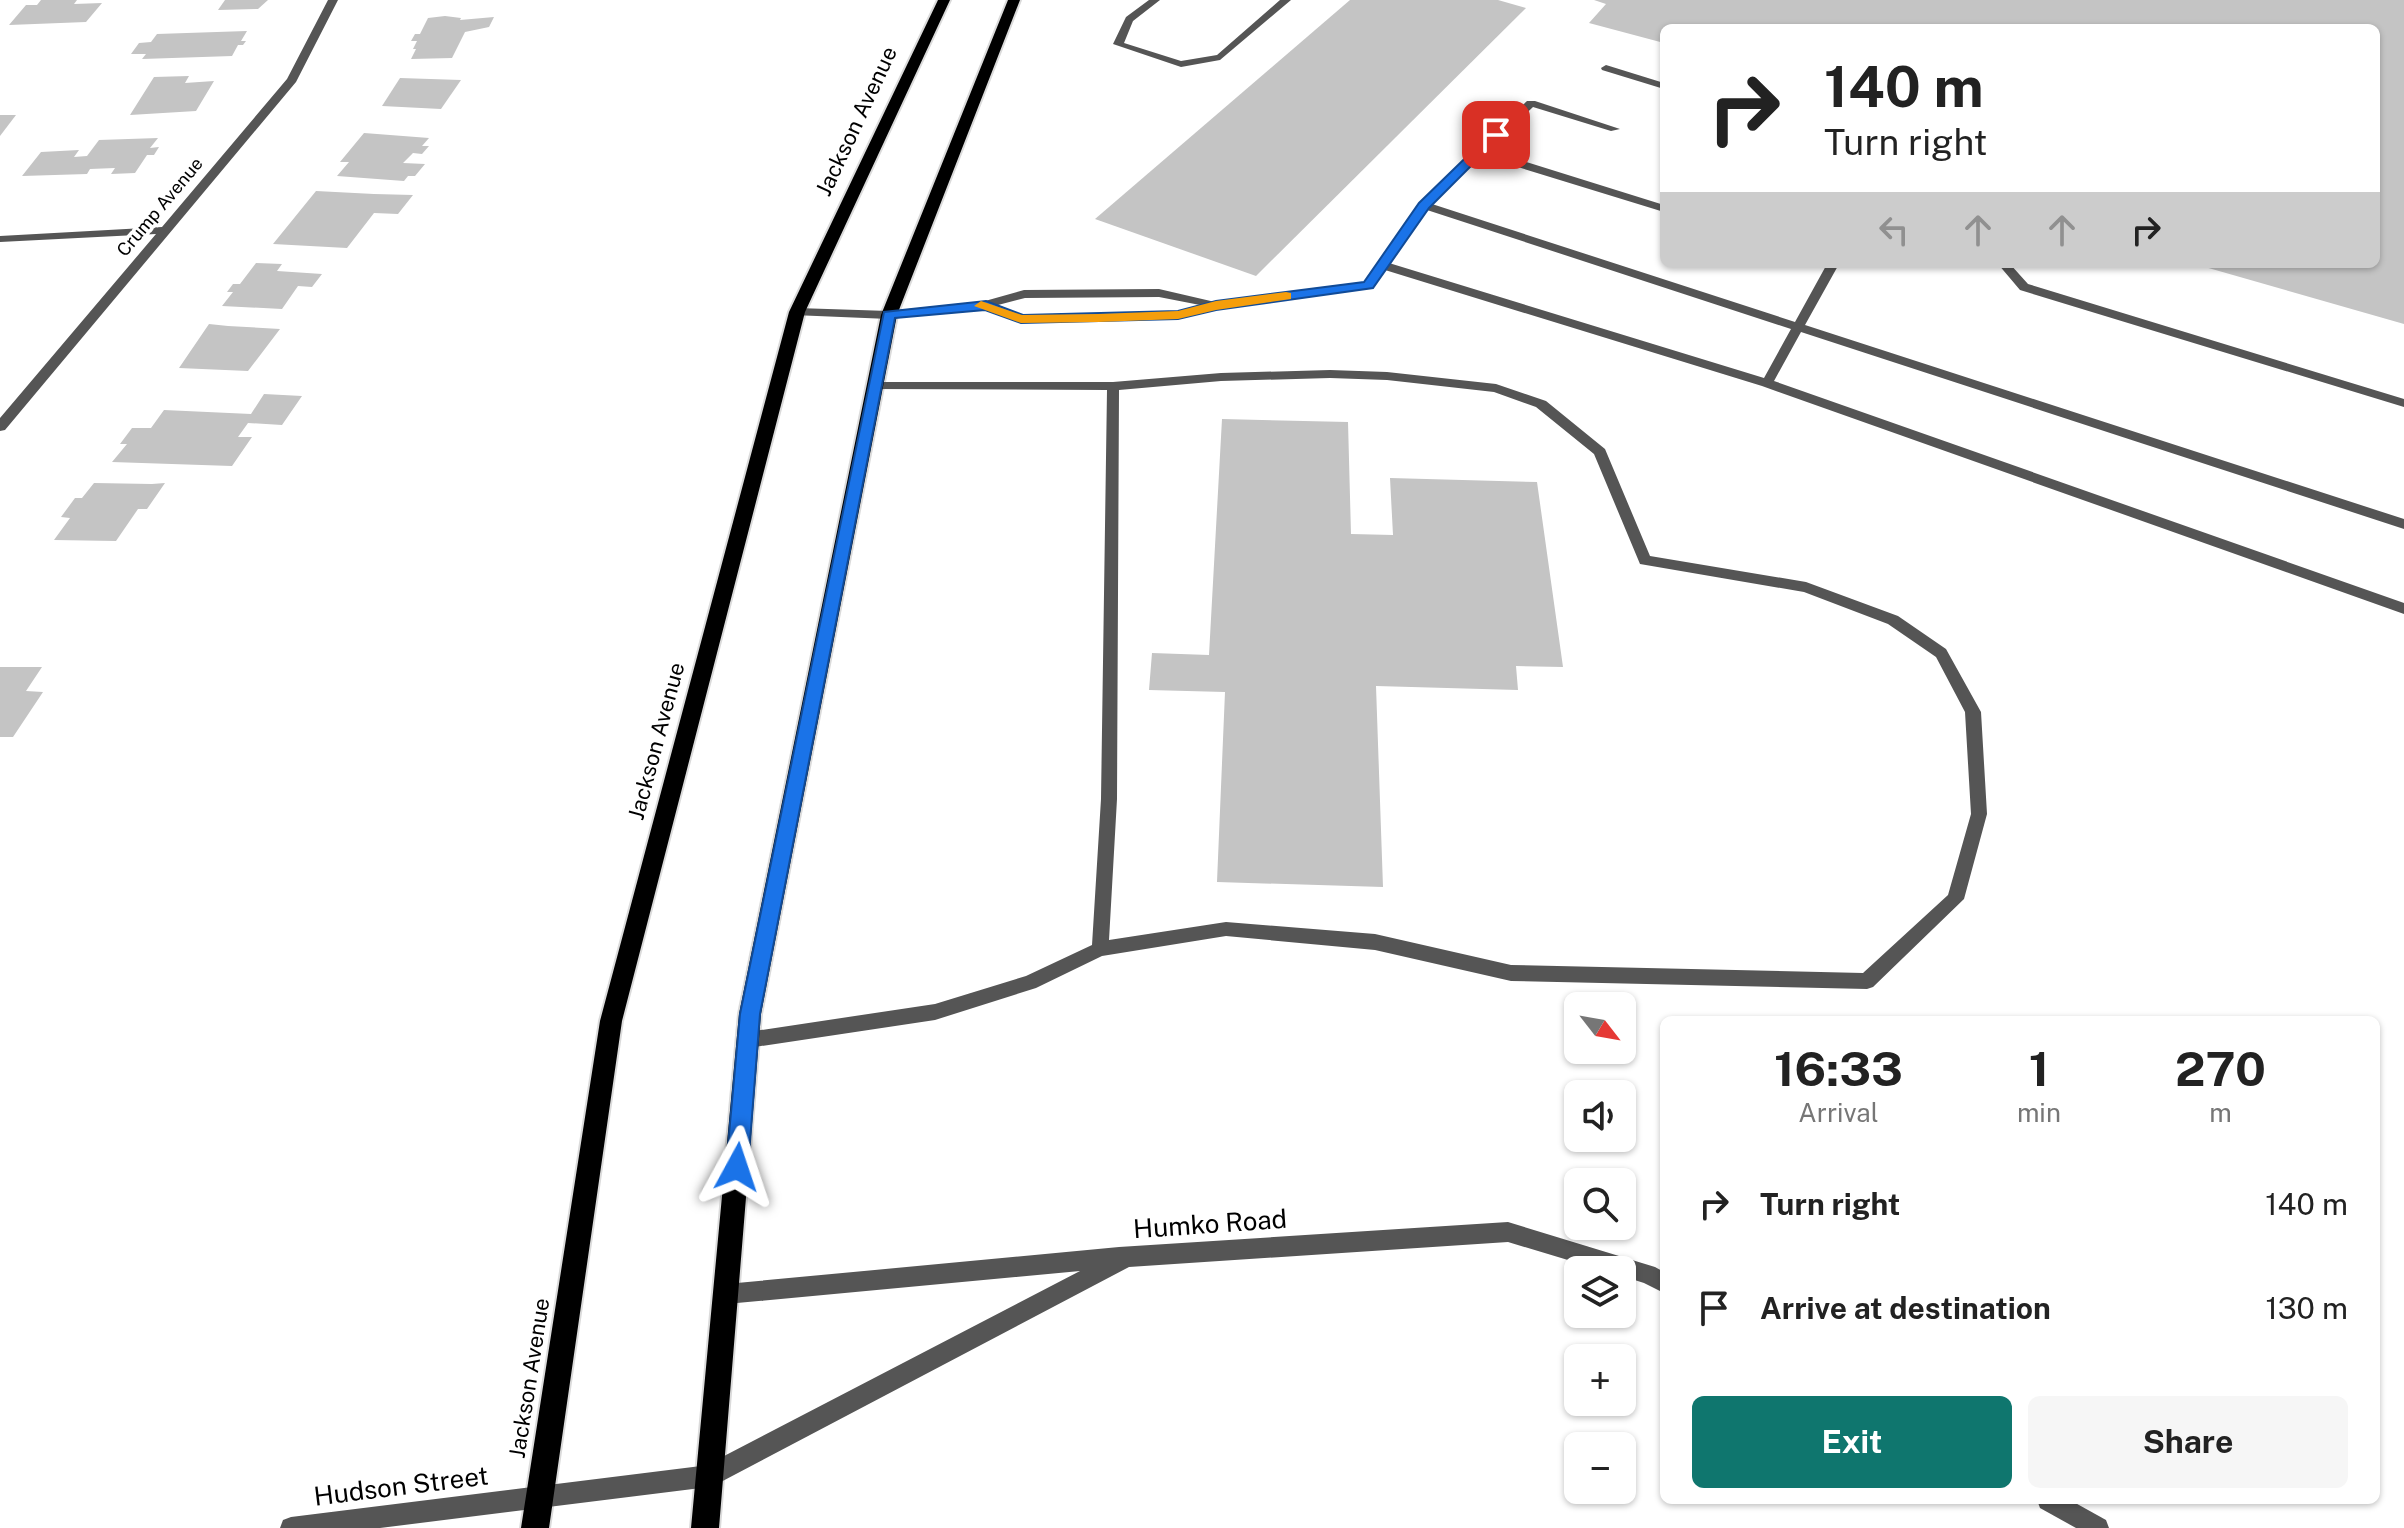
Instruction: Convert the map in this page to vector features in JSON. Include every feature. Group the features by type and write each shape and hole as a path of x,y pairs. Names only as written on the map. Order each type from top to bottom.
{"main road":[{"name":"Jackson Avenue","path":"535,1528 611,1021 797,312 944,0"},
{"path":"705,1528 750,1014 889,315 1014,0"}],"street":[{"name":"Crump Avenue","path":"0,427 292,80 333,0"},
{"path":"1155,0 1129,19 1118,44 1181,64 1220,57 1286,0"},
{"path":"1606,68 1660,85"},
{"path":"986,305 1021,319 1178,315 1216,305 1368,285 1424,205 1531,103 1615,129"},
{"path":"1478,151 1660,208"},
{"path":"1424,205 2404,524"},
{"path":"0,239 163,230"},
{"path":"1382,265 1767,383 2404,609"},
{"path":"1767,383 1831,268"},
{"path":"2007,268 2024,287 2404,403"},
{"path":"797,312 889,315 986,305 1024,294 1159,293 1216,305"},
{"path":"748,1040 935,1012 1030,982 1100,949 1226,929 1375,942 1511,973 1867,981 1955,899 1979,814 1973,712 1941,653 1893,620 1806,587 1645,560 1600,452 1541,404 1496,388 1387,376 1221,377 1113,386 875,385"},
{"path":"1100,949 1109,799 1113,386"},
{"name":"Humko Road","path":"709,1476 1127,1257 1508,1232 1648,1274 1660,1281"},
{"path":"726,1294 1127,1257"},
{"name":"Hudson Street","path":"291,1528 709,1476"},
{"path":"2055,1504 2098,1528"}],"building":[{"path":"41,0 102,3 86,22 9,25 26,5 37,5"},
{"path":"225,0 268,0 258,9 218,10"},
{"path":"1350,0 1498,0 1526,8 1256,276 1095,219"},
{"path":"1594,0 2404,0 2404,324 2208,268 2380,268 2380,24 1660,24 1660,42 1589,23 1606,4"},
{"path":"445,16 460,20 494,17 489,27 465,32 452,58 411,59 416,49 413,49 417,41 411,41 415,34 420,34 428,18"},
{"path":"247,31 241,41 246,41 238,45 232,56 142,59 146,54 131,54 139,43 151,42 157,34"},
{"path":"189,76 185,83 214,81 196,111 130,115 154,77"},
{"path":"400,78 461,80 441,109 382,106"},
{"path":"0,115 16,115 0,136"},
{"path":"364,133 429,138 422,146 429,146 422,154 413,153 403,163 425,164 415,176 408,176 404,181 337,176 349,162 340,162"},
{"path":"158,138 150,148 159,147 154,155 147,155 135,173 111,174 115,168 90,169 87,174 22,176 41,152 79,150 74,157 87,156 99,140"},
{"path":"316,191 413,195 398,214 374,213 347,248 273,244"},
{"path":"256,263 282,264 277,271 322,274 312,287 298,286 282,309 222,306 233,292 227,292 233,284 240,284"},
{"path":"209,324 280,329 248,371 179,368"},
{"path":"264,394 302,396 282,425 248,423 238,437 252,437 232,466 112,462 127,444 120,444 132,428 151,428 164,410 251,414"},
{"path":"1222,419 1348,422 1351,534 1393,535 1390,478 1537,482 1563,667 1516,666 1518,690 1376,686 1383,887 1217,882 1225,692 1149,690 1152,653 1209,655"},
{"path":"94,483 165,483 147,509 138,509 116,541 54,540 70,518 61,517 75,498 82,498"},
{"path":"0,667 42,667 26,691 43,692 13,737 0,737"}],"slow traffic":[{"path":"981,306 986,305 1021,319 1098,318 1178,315 1216,305 1286,296"}],"route":[{"path":"737,1167 750,1014 889,315 986,305 1021,319 1178,315 1216,305 1368,285 1424,205 1496,135"}]}
